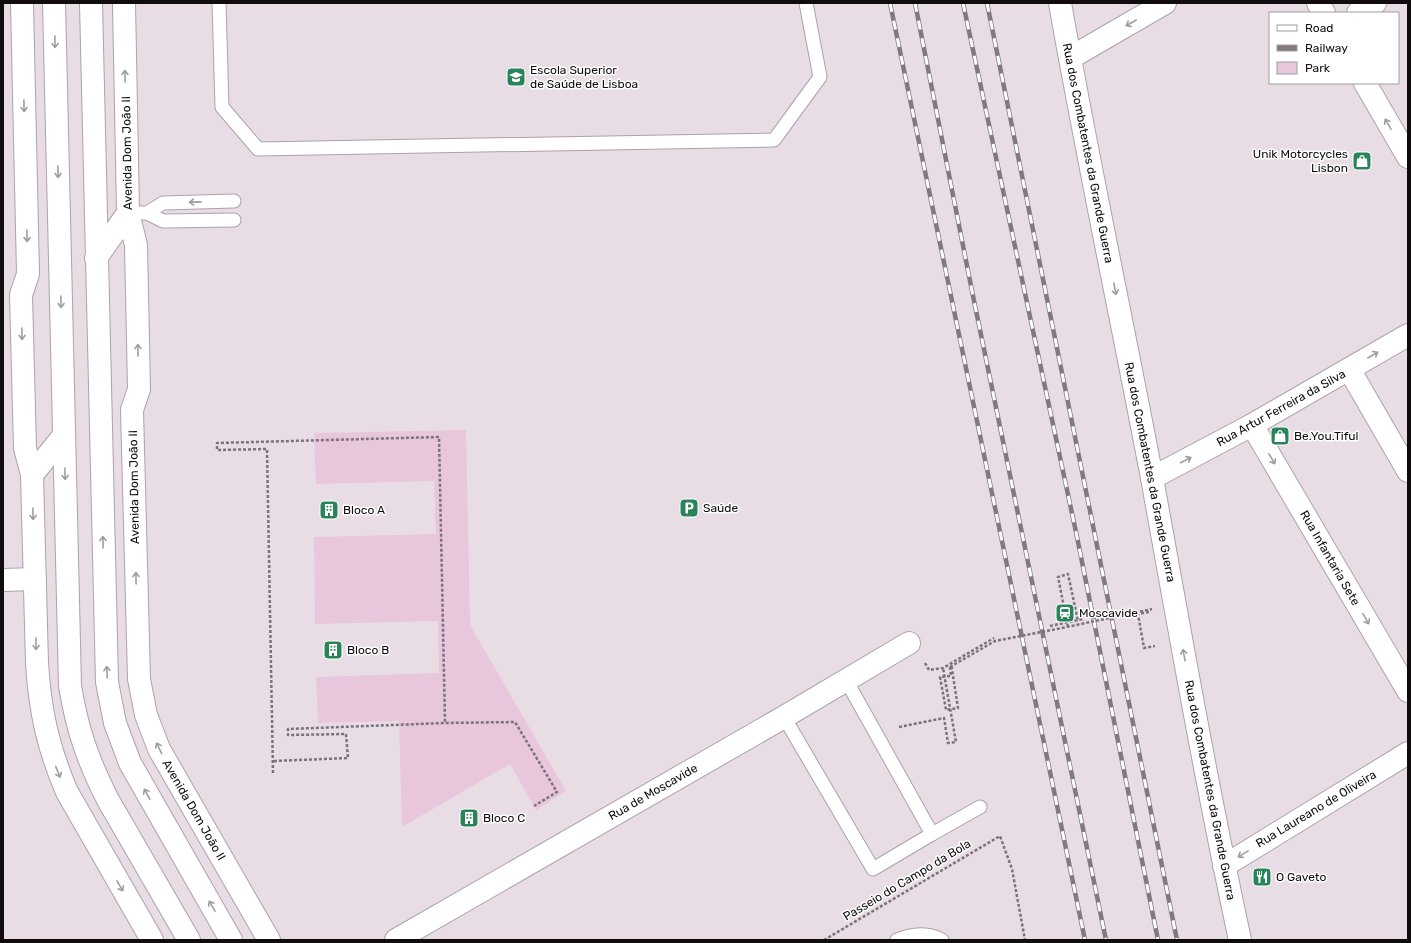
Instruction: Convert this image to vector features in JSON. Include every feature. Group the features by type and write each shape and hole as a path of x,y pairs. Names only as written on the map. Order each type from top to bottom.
{"main road":[{"path":"22,3 28,274 21,295 23,392 25,448 32,475 38,683 42,716 48,742 67,792 152,940"},
{"path":"54,3 70,686 74,710 87,756 108,800 189,940"},
{"path":"90,3 106,662 110,703 119,737 130,763 231,940"},
{"name":"Avenida Dom João II","path":"124,3 137,213 136,245 139,389 132,410 138,661 142,697 146,715 159,749 269,940"},
{"name":"Rua dos Combatentes da Grande Guerra","path":"1060,3 1152,478 1224,866 1240,940"},
{"path":"1070,58 1165,3"},
{"path":"1318,3 1323,12"},
{"path":"1360,12 1375,3"},
{"path":"1366,84 1408,157"},
{"path":"96,258 137,213"},
{"name":"Rua Artur Ferreira da Silva","path":"1152,478 1252,425 1408,335"},
{"path":"1348,369 1408,471"},
{"name":"Rua Infantaria Sete","path":"1252,425 1408,691"},
{"path":"32,475 64,435"},
{"path":"3,580 35,579"},
{"name":"Rua de Moscavide","path":"396,940 784,717 909,643"},
{"name":"Rua Laureano de Oliveira","path":"1224,866 1408,753"}],"lane":[{"path":"220,3 222,107 258,149 774,140 820,77 806,3"},
{"path":"137,213 163,203 234,201"},
{"path":"137,213 163,222 234,220"},
{"path":"846,680 932,834"},
{"path":"784,717 873,869 980,807"},
{"path":"897,940 912,935 929,935 942,940"}],"path":[{"path":"273,773 274,761 267,449 217,450 217,443 439,437 445,723"},
{"path":"1068,627 1058,577 1068,574 1078,621"},
{"path":"951,663 958,708 946,710 940,677 951,676 950,667 995,641 1152,609 1153,616"},
{"path":"1138,614 1144,648 1159,645"},
{"path":"1050,626 1083,619"},
{"path":"929,670 943,668 994,638"},
{"path":"875,731 944,718 948,743 956,742 943,668"},
{"path":"274,761 348,758 346,734 288,736 288,729 515,722 557,792 534,806"},
{"name":"Passeio do Campo da Bola","path":"824,940 1000,836 1012,869 1025,940"}],"green space":[{"path":"466,430 470,625 566,791 536,810 510,764 402,827 399,721 318,723 316,677 439,673 438,621 315,624 314,537 436,534 434,481 316,484 314,433"}],"railway":[{"path":"890,3 1085,940"},
{"path":"915,3 973,296 1106,940"},
{"path":"963,3 1076,532 1158,940"},
{"path":"987,3 1177,940"}],"place":[{"name":"Escola Superior de Saúde de Lisboa","path":"516,77"},
{"name":"Unik Motorcycles Lisbon","path":"1362,161"},
{"name":"Be.You.Tiful","path":"1280,436"},
{"name":"Saúde","path":"689,508"},
{"name":"Bloco A","path":"329,510"},
{"name":"Moscavide","path":"1065,613"},
{"name":"Bloco B","path":"333,650"},
{"name":"Bloco C","path":"469,818"},
{"name":"O Gaveto","path":"1262,877"}]}
